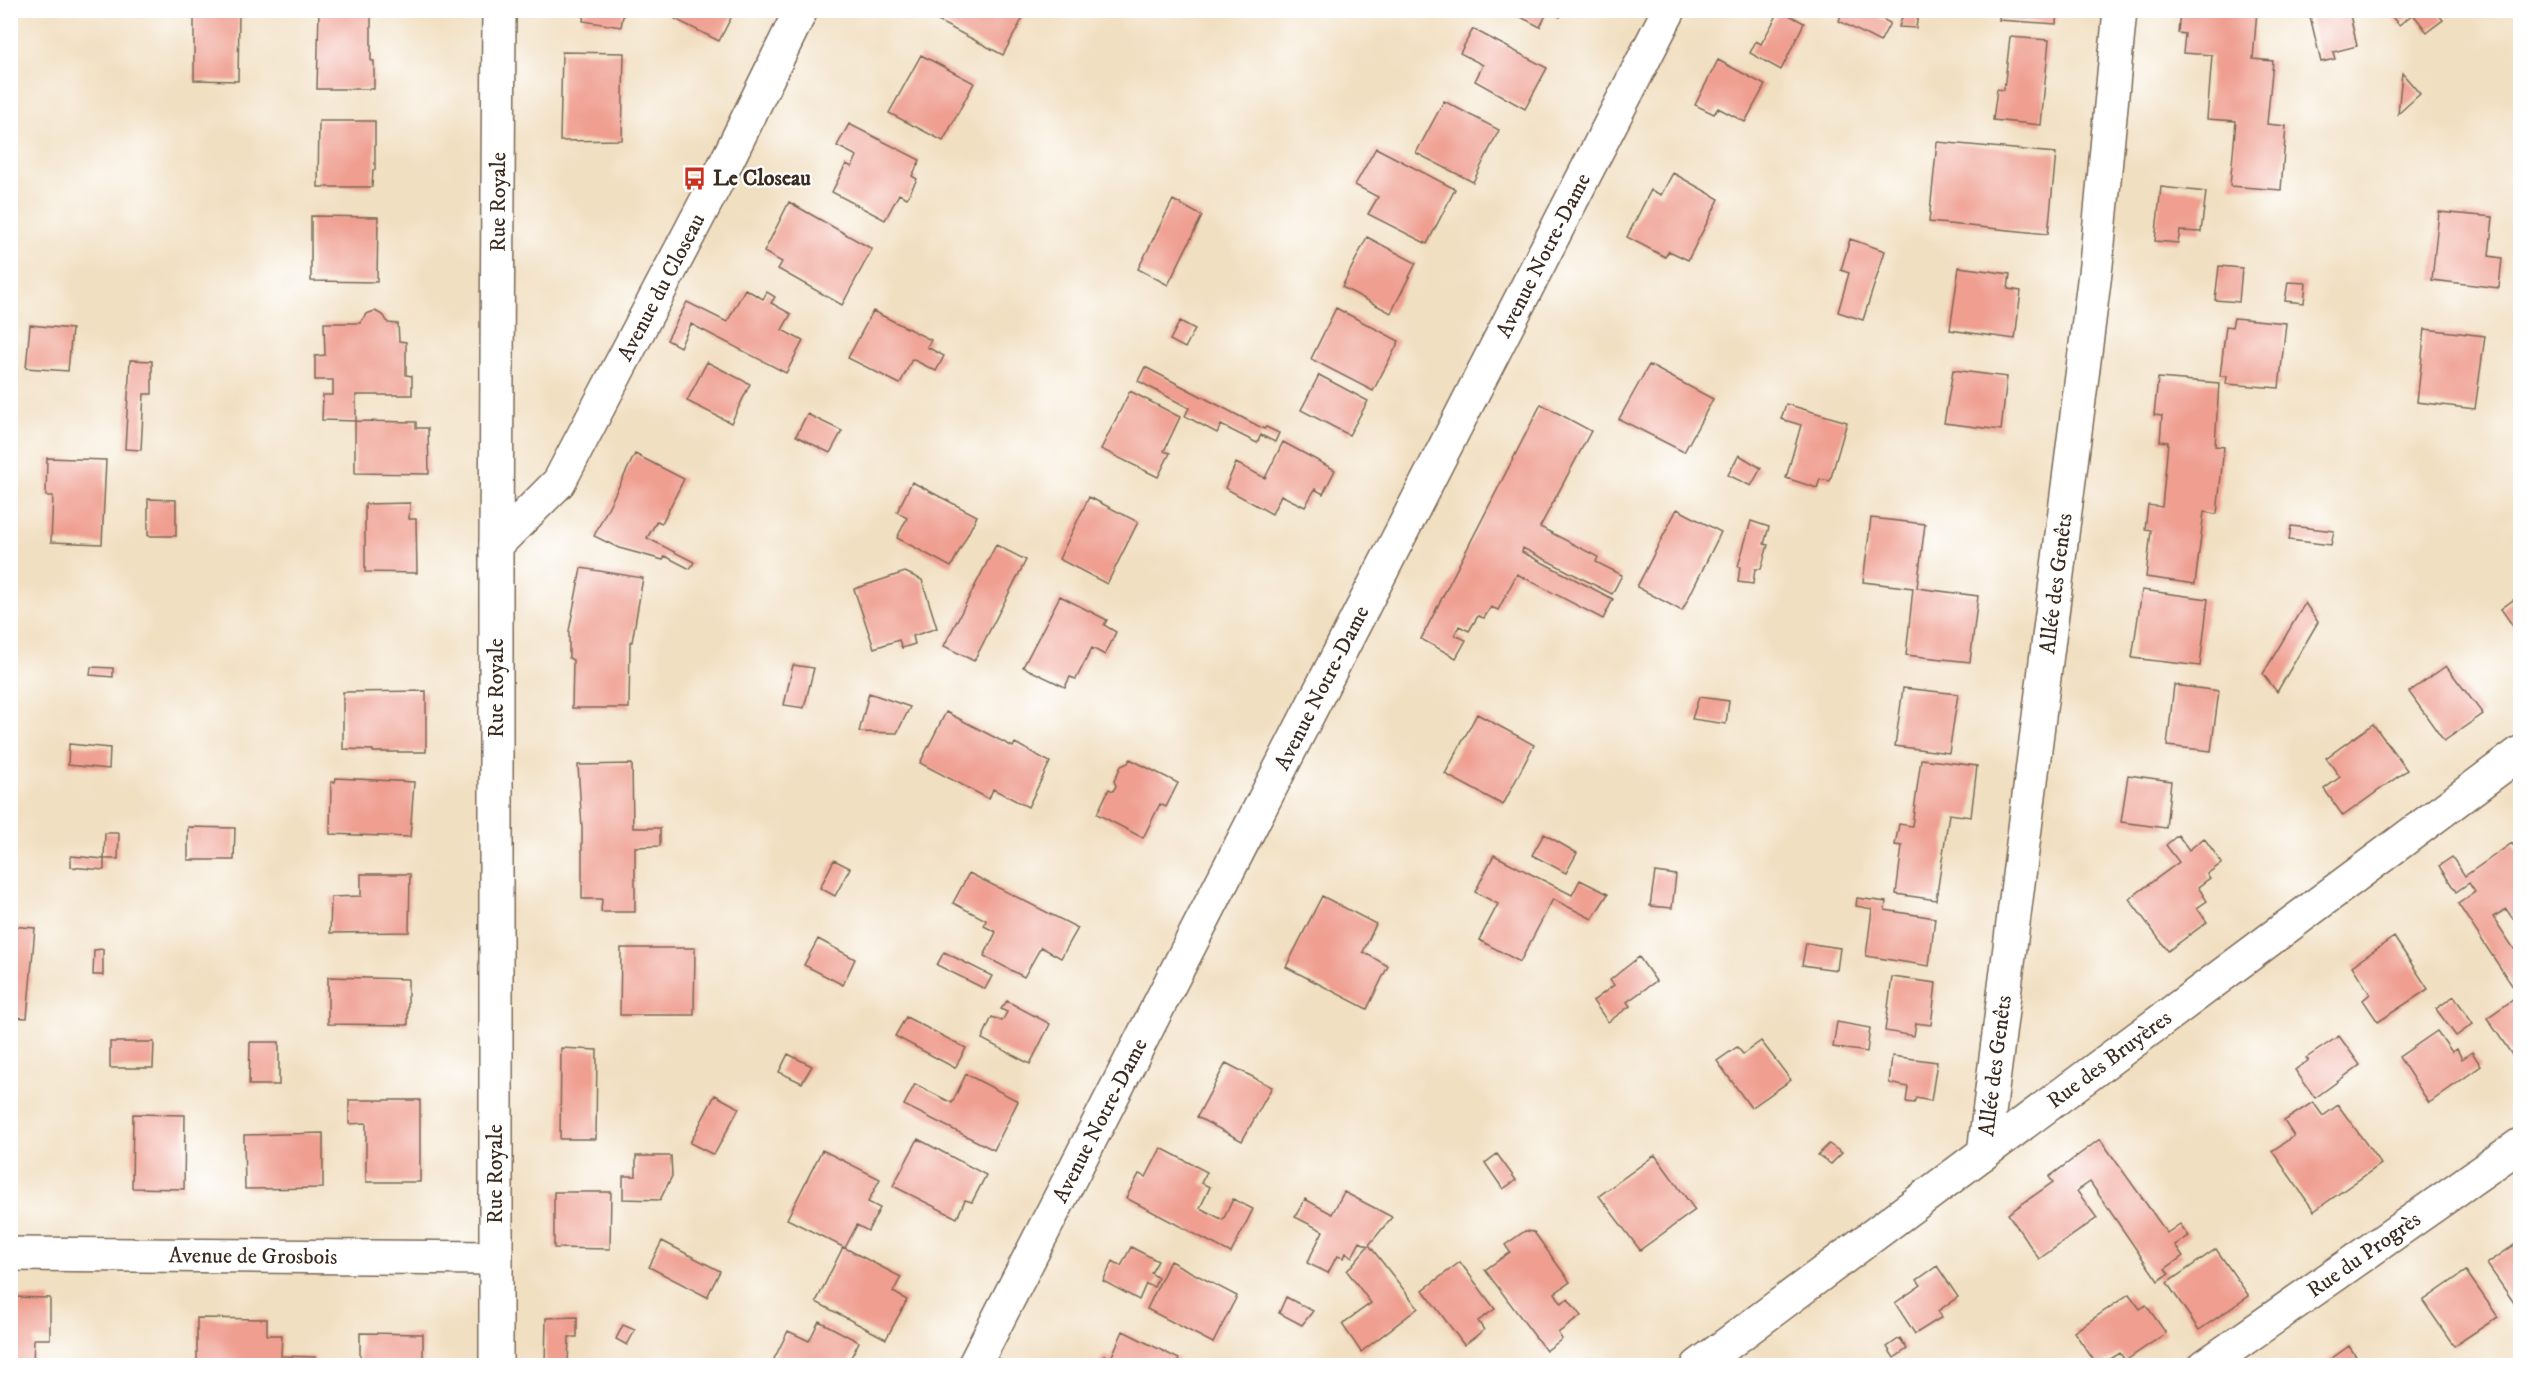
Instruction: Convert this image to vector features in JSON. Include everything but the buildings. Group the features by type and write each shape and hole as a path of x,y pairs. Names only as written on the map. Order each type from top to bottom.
{"street":[{"name":"Rue Royale","path":"496,1365 494,1258 499,10"},
{"name":"Avenue du Closeau","path":"496,545 558,482 719,177 801,10"},
{"name":"Avenue Notre-Dame","path":"974,1365 1668,10"},
{"name":"Allée des Genêts","path":"1984,1153 2096,266 2120,10"},
{"name":"Rue des Bruyères","path":"1698,1365 2520,753"},
{"name":"Rue du Progrès","path":"2205,1365 2520,1145"},
{"name":"Avenue de Grosbois","path":"10,1254 494,1258"}],"place":[{"name":"Le Closeau","path":"695,178"}]}
